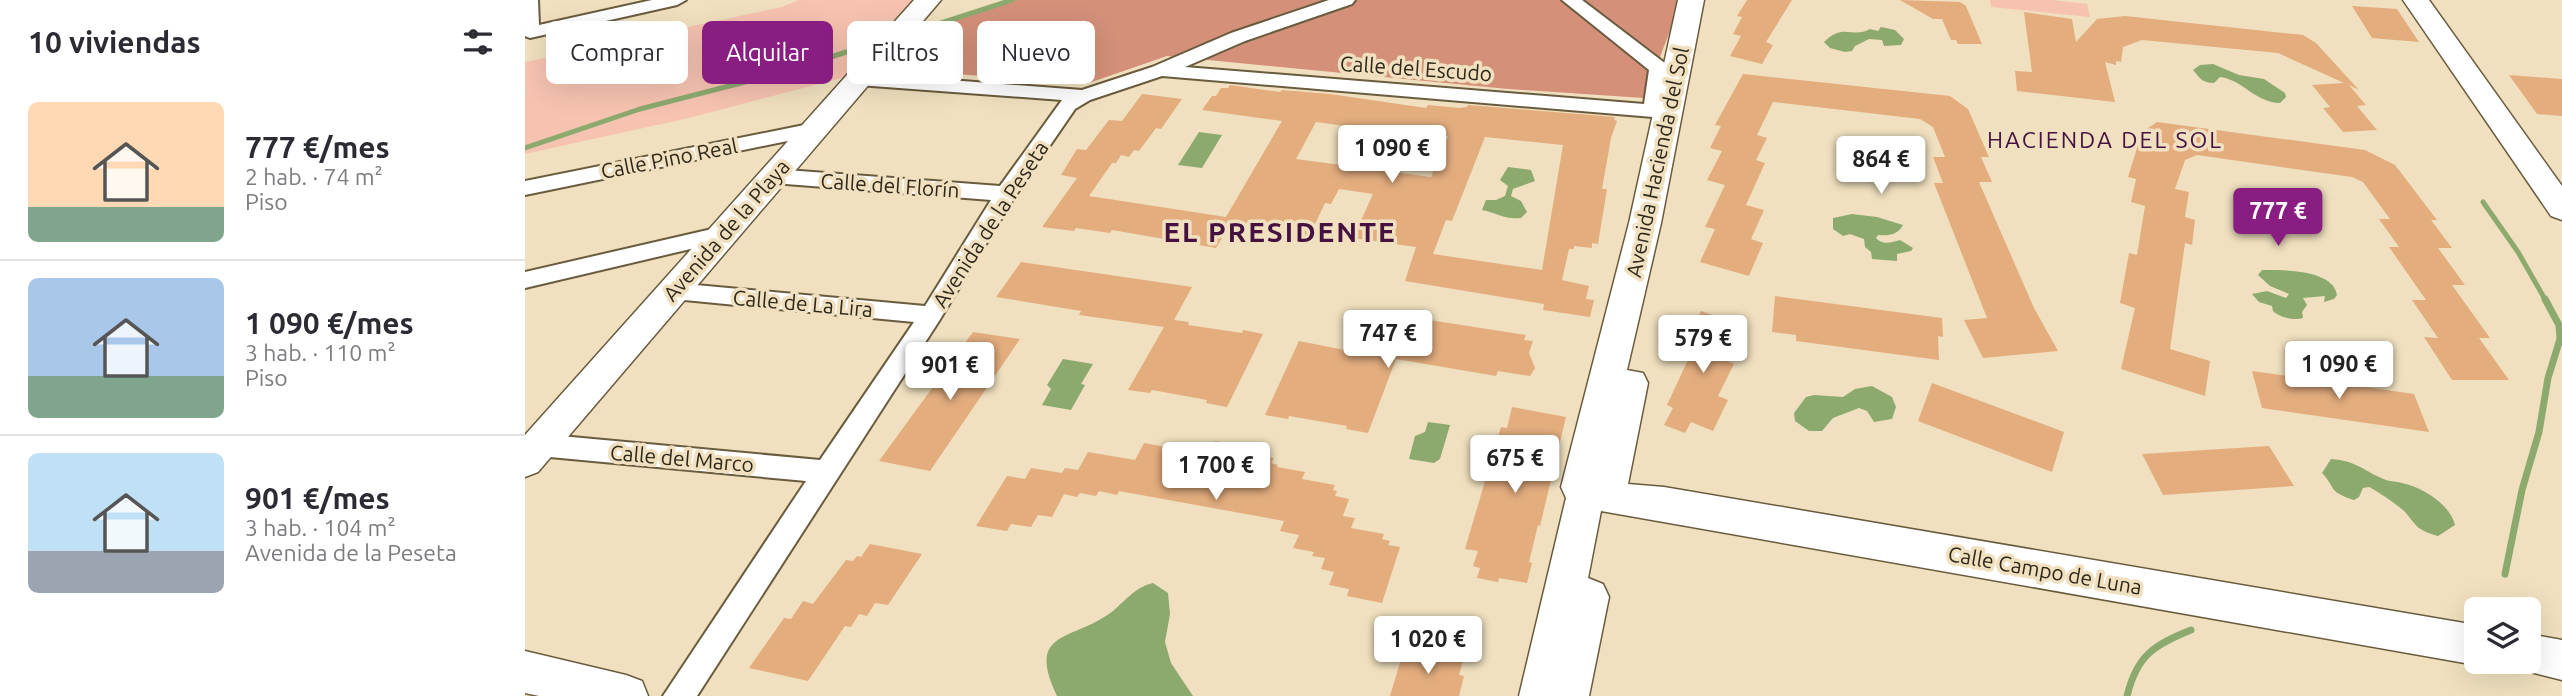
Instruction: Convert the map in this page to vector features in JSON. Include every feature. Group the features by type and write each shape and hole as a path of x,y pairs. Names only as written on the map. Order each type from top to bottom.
{"street":[{"path":"529,0 530,32 677,0"},
{"name":"Avenida de la Peseta","path":"679,696 931,315 1006,194 1068,105 1083,96 1159,71 1238,37 1346,0"},
{"path":"1571,0 1659,68 1661,111"},
{"name":"Avenida Hacienda del Sol","path":"1567,696 1661,111 1691,0"},
{"name":"Avenida Hacienda del Sol","path":"1541,696 1599,495 1648,293 1658,272 1709,0"},
{"path":"2417,0 2562,209"},
{"name":"Calle del Escudo","path":"1159,71 1661,111"},
{"path":"963,80 1083,96"},
{"name":"Avenida de la Playa","path":"532,453 854,84"},
{"name":"Calle Pino Real","path":"525,188 591,172 694,155 814,129"},
{"name":"Calle del Florín","path":"773,176 1006,194"},
{"path":"525,279 725,234"},
{"name":"Calle de La Lira","path":"674,291 931,315"},
{"name":"Calle del Marco","path":"532,453 826,472"},
{"name":"Calle Campo de Luna","path":"1599,495 1664,503 2464,643"},
{"path":"2541,656 2562,660"},
{"path":"525,672 626,696"}],"shaded area":[{"path":"798,0 918,0 900,21 847,21 847,77 833,80 833,21 717,21 782,7"},
{"path":"1012,0 1682,0 1644,98 1508,89 1167,56 1095,81 1095,21 977,21 977,76 963,75 963,21 949,21"},
{"path":"1990,0 2053,0 2087,4 2090,17 1991,7"},
{"path":"702,24 702,84 819,84 689,118 525,154 525,62 546,58 546,84 688,84 688,27"},
{"path":"1881,27 1895,30 1904,39 1901,45 1884,46 1882,40 1869,39 1855,46 1852,51 1845,52 1830,48 1824,42 1837,33 1864,32 1870,29 1878,31"},
{"path":"2213,64 2239,75 2264,79 2285,93 2286,97 2280,103 2271,102 2228,79 2220,77 2214,83 2204,81 2193,70 2200,65"},
{"path":"1199,132 1222,135 1202,168 1178,165"},
{"path":"1508,167 1531,170 1535,181 1513,189 1511,196 1521,201 1527,212 1521,218 1482,210 1486,200 1505,196 1508,186 1500,180"},
{"path":"1852,214 1877,217 1903,225 1896,233 1878,235 1876,238 1885,243 1900,240 1913,248 1911,251 1897,254 1897,261 1872,259 1864,239 1850,234 1843,236 1833,229 1833,218"},
{"path":"2262,270 2293,271 2317,276 2333,286 2337,295 2324,302 2325,296 2303,298 2307,305 2302,312 2303,318 2283,317 2273,311 2272,306 2259,302 2252,294 2267,291 2286,298 2289,294 2270,286 2258,275"},
{"path":"1063,359 1093,364 1081,384 1085,385 1071,410 1042,405 1051,389 1047,385"},
{"path":"1872,386 1892,397 1896,407 1892,419 1874,422 1867,411 1859,408 1833,418 1822,431 1809,431 1795,421 1794,413 1806,397 1843,397 1855,389"},
{"path":"1428,422 1450,425 1440,459 1434,463 1409,459 1415,436 1425,432"},
{"path":"2331,459 2348,462 2386,480 2410,485 2426,493 2447,510 2455,525 2438,536 2419,528 2400,507 2369,487 2363,488 2359,497 2354,500 2340,494 2322,473"},
{"path":"1153,583 1168,593 1170,614 1165,642 1171,663 1193,696 1057,696 1049,675 1047,660 1050,649 1057,641 1109,614 1135,592"}],"building":[{"path":"1747,0 1792,0 1766,42 1773,45 1762,64 1730,56 1741,36 1733,34 1742,17 1737,16"},
{"path":"1900,0 1960,2 1966,6 1982,44 1958,44 1956,40 1951,40 1942,19 1933,19"},
{"path":"2352,6 2397,9 2419,42 2372,38"},
{"path":"2024,12 2072,19 2076,42 2097,19 2125,16 2303,35 2316,43 2359,90 2349,85 2366,105 2357,106 2377,130 2343,132 2323,108 2330,107 2312,85 2344,83 2278,53 2142,40 2123,47 2121,62 2116,61 2116,65 2105,62 2115,102 2017,91 2015,71 2032,72"},
{"path":"1743,74 1950,96 1968,109 1989,157 1981,157 1992,182 1979,182 2034,308 2058,351 1983,358 1964,320 1987,318 1934,183 1943,183 1933,157 1945,157 1933,127 1920,119 1773,102 1757,135 1767,138 1756,160 1765,163 1746,205 1764,210 1751,239 1763,243 1749,276 1700,262 1715,229 1705,227 1725,185 1707,180 1722,151 1710,148 1721,126 1715,125"},
{"path":"2509,75 2562,79 2562,116 2537,114"},
{"path":"1230,85 1280,92 1330,94 1426,108 1428,105 1459,108 1468,105 1615,117 1614,120 1617,121 1611,138 1602,189 1607,189 1598,244 1592,243 1592,248 1574,246 1574,249 1569,249 1562,280 1589,286 1586,299 1594,300 1590,317 1543,310 1544,304 1405,281 1416,247 1353,238 1373,194 1339,189 1331,204 1325,203 1309,237 1290,234 1293,229 1247,222 1244,227 1230,225 1216,248 1112,230 1110,233 1042,227 1077,178 1061,175 1077,149 1086,150 1109,120 1122,121 1142,94 1182,99 1161,129 1156,128 1139,151 1134,150 1129,157 1121,155 1116,163 1112,163 1089,196 1226,217 1282,121 1202,110 1221,88 1228,88","holes":["1316,122 1413,135 1414,132 1448,136 1431,177 1296,159","1485,137 1563,145 1542,270 1433,254 1446,220 1452,221"]},
{"path":"2157,122 2365,150 2395,165 2437,220 2431,220 2452,248 2438,248 2465,285 2452,285 2490,338 2479,338 2509,380 2452,380 2424,337 2438,338 2412,300 2426,300 2389,247 2399,247 2379,219 2390,219 2363,182 2352,177 2197,155 2185,160 2175,189 2189,192 2185,217 2195,220 2192,245 2185,243 2170,349 2210,361 2205,396 2121,369 2135,308 2120,303 2129,253 2137,255 2145,206 2131,202 2136,179 2128,177 2142,132"},
{"path":"1021,262 1192,287 1174,320 1189,322 1188,325 1263,334 1227,407 1206,403 1207,400 1152,390 1150,393 1128,390 1164,327 1079,315 1081,311 996,297"},
{"path":"1775,296 1942,318 1943,337 1938,336 1939,360 1796,341 1796,335 1772,332"},
{"path":"1701,311 1741,325 1724,360 1734,364 1718,396 1728,400 1713,431 1691,422 1685,433 1664,425 1673,408 1667,405 1693,349 1683,346"},
{"path":"1423,319 1526,335 1524,340 1533,341 1529,353 1535,368 1530,376 1498,371 1496,376 1396,359 1368,433 1346,429 1347,426 1289,416 1288,419 1265,415 1299,341 1375,356 1376,353 1383,355 1394,326 1410,328 1413,321 1422,323"},
{"path":"973,332 1020,339 930,471 879,461"},
{"path":"2252,371 2414,394 2429,432 2262,408"},
{"path":"1932,383 2064,432 2052,472 1918,421"},
{"path":"1512,407 1566,417 1529,562 1532,563 1527,583 1499,578 1498,582 1477,578 1480,568 1473,566 1478,551 1465,549 1501,427 1507,428"},
{"path":"1215,441 1245,446 1242,453 1274,458 1271,463 1278,465 1277,467 1305,472 1302,479 1335,485 1335,496 1349,499 1343,516 1355,518 1351,528 1384,534 1382,539 1390,541 1388,545 1400,547 1382,603 1347,596 1349,589 1329,585 1334,572 1321,569 1325,558 1312,556 1314,552 1293,548 1299,535 1280,531 1284,521 1119,491 1117,495 1099,491 1096,496 1080,493 1077,497 1064,494 1052,517 1038,515 1031,527 1011,524 1007,531 976,526 1007,476 1025,479 1031,468 1062,473 1065,468 1078,470 1088,452 1135,460 1144,443 1171,448 1179,447 1181,442 1212,447"},
{"path":"2269,446 2294,486 2163,495 2142,454"},
{"path":"870,544 922,554 888,605 875,603 867,616 859,614 851,627 845,626 808,681 749,668 784,618 791,619 803,601 813,604 846,560 853,561 857,556 861,557"},
{"path":"1404,649 1463,660 1459,675 1464,676 1459,696 1390,696"}],"waterway":[{"path":"947,21 1012,0"},
{"path":"525,148 640,109 788,71 847,52"},
{"path":"2483,202 2518,252 2546,301"},
{"path":"2505,574 2522,490 2539,432 2548,378 2560,339 2559,325 2545,299"},
{"path":"2127,696 2136,670 2149,653 2191,630"}],"district":[{"name":"HACIENDA DEL SOL","path":"2105,139"},
{"name":"EL PRESIDENTE","path":"1280,231"}]}
